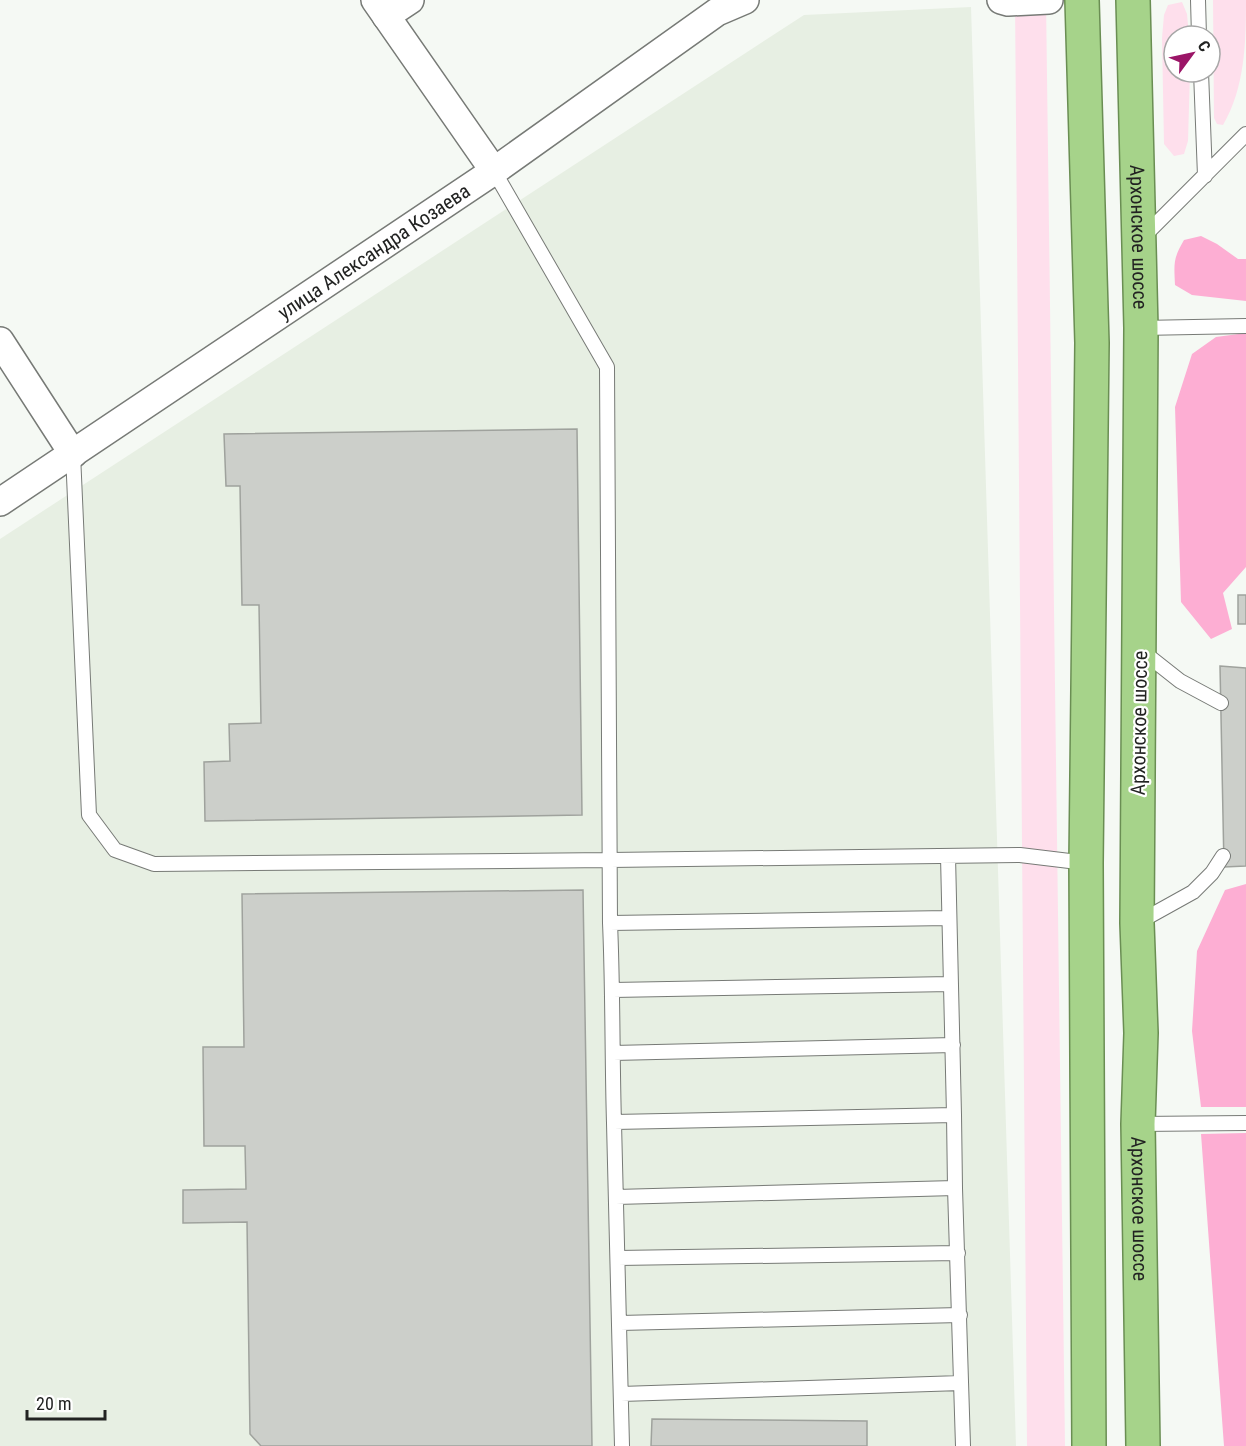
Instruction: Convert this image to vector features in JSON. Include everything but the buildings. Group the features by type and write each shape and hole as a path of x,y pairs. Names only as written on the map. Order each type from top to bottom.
{"highway":[{"path":"1082,0 1092,343 1086,863 1089,1446"},
{"name":"Архонское шоссе","path":"1133,0 1141,328 1137,923 1141,1033 1138,1124 1143,1446"}],"street":[{"path":"410,0 381,8 494,171"},
{"name":"улица Александра Козаева","path":"0,502 494,171 717,12 745,0"},
{"path":"1001,0 1008,2 1049,0"},
{"path":"0,341 73,454"}],"lane":[{"path":"1197,0 1198,24"},
{"path":"1201,84 1205,176"},
{"path":"1139,241 1246,134"},
{"path":"494,171 607,367 610,923 622,1446"},
{"path":"1141,328 1246,326"},
{"path":"73,454 89,816 115,850 154,864 1020,855 1086,863"},
{"path":"1140,650 1180,681 1221,703"},
{"path":"948,856 963,1446"},
{"path":"1137,923 1193,892 1212,873 1223,856"},
{"path":"610,923 950,918"},
{"path":"613,990 951,984"},
{"path":"613,1053 953,1045"},
{"path":"614,1122 954,1114"},
{"path":"1138,1124 1246,1123"},
{"path":"616,1197 955,1188"},
{"path":"618,1258 958,1253"},
{"path":"620,1323 960,1315"},
{"path":"621,1394 962,1383"}],"shaded area":[{"path":"1015,0 1046,0 1065,1446 1027,1446"},
{"path":"1213,0 1246,0 1243,64 1236,96 1223,125 1217,124 1214,118 1214,84 1222,84 1222,24 1213,24"},
{"path":"1182,2 1188,24 1163,24 1168,5"},
{"path":"971,7 1016,1446 0,1446 0,539 804,15"},
{"path":"1163,84 1190,84 1188,141 1184,154 1174,156 1164,144"},
{"path":"1201,236 1238,259 1246,259 1246,301 1192,295 1175,285 1175,261 1180,246 1184,240"},
{"path":"1246,333 1246,567 1223,593 1232,629 1211,639 1181,602 1175,407 1192,354 1216,337"},
{"path":"1246,884 1246,1107 1201,1107 1192,1031 1197,951 1225,890"},
{"path":"1246,1133 1246,1446 1224,1446 1201,1134"}]}
